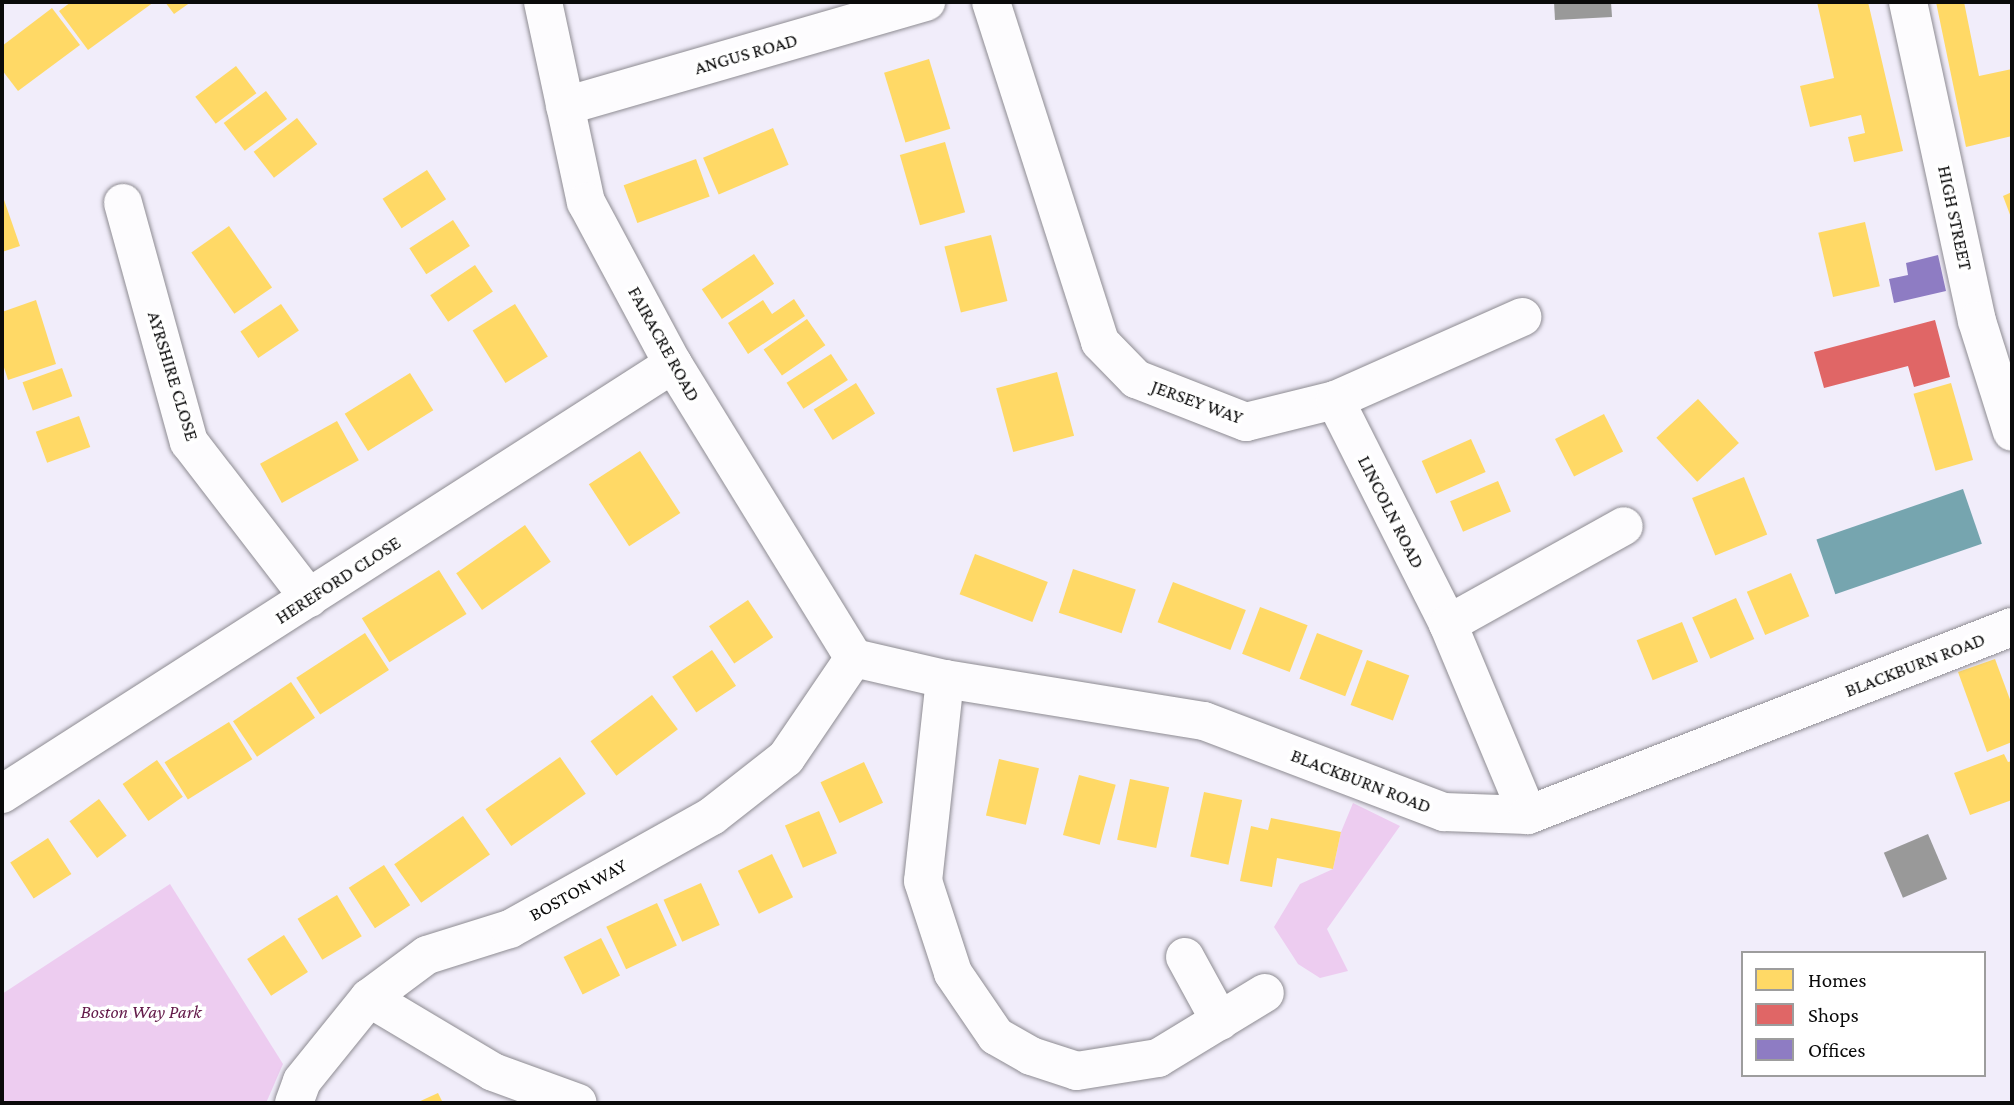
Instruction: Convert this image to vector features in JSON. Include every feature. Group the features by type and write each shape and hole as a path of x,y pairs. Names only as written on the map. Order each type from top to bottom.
{"street":[{"name":"FAIRACRE ROAD","path":"543,2 586,202 673,364 854,658"},
{"name":"ANGUS ROAD","path":"565,106 926,2"},
{"name":"JERSEY WAY","path":"991,2 1100,342 1136,379 1246,422 1335,400 1522,317"},
{"name":"HIGH STREET","path":"1908,2 1977,321 2012,432"},
{"name":"AYRSHIRE CLOSE","path":"123,203 189,442 309,598"},
{"name":"HEREFORD CLOSE","path":"2,793 673,364"},
{"name":"LINCOLN ROAD","path":"1335,400 1448,624 1528,815"},
{"path":"1448,624 1624,526"},
{"name":"BLACKBURN ROAD","path":"854,658 945,678 1204,721 1444,812 1528,815 2012,627"},
{"name":"BOSTON WAY","path":"294,1103 302,1081 369,998 427,955 510,929 712,816 786,758 854,658"},
{"path":"945,678 923,881 953,973 996,1036 1031,1056 1077,1071 1158,1058 1265,993"},
{"path":"1185,957 1220,1021"},
{"path":"369,998 493,1072 578,1103"}],"green space":[{"path":"1353,803 1400,826 1327,929 1348,971 1320,978 1298,964 1274,927 1300,884 1333,869 1341,832"},
{"name":"Boston Way Park","path":"170,884 283,1064 266,1103 2,1103 2,994"}],"building: Homes":[{"path":"71,2 154,2 88,50 59,11"},
{"path":"165,2 191,2 174,14"},
{"path":"1817,2 1868,2 1903,151 1854,162 1848,137 1865,133 1861,115 1810,127 1800,86 1834,78"},
{"path":"1936,2 1964,2 1979,76 2012,69 2012,136 1966,147"},
{"path":"52,8 80,45 18,91 2,70 2,46"},
{"path":"929,59 950,129 905,143 884,73"},
{"path":"236,66 256,93 216,124 195,97"},
{"path":"266,91 287,119 245,151 224,123"},
{"path":"297,118 317,144 274,178 254,152"},
{"path":"773,128 789,165 719,195 703,158"},
{"path":"945,142 965,212 920,225 900,155"},
{"path":"696,159 710,197 637,223 624,185"},
{"path":"427,170 446,199 402,228 383,199"},
{"path":"2012,192 2012,220 2003,196"},
{"path":"2,194 20,246 2,252"},
{"path":"453,220 470,246 426,274 409,248"},
{"path":"1865,222 1880,286 1833,297 1818,233"},
{"path":"229,226 272,287 234,314 191,252"},
{"path":"991,235 1007,301 961,313 944,247"},
{"path":"754,254 774,284 722,319 702,289"},
{"path":"475,265 493,292 448,322 430,295"},
{"path":"794,299 805,316 748,354 728,323 763,300 772,314"},
{"path":"36,300 56,364 8,380 2,361 2,312"},
{"path":"281,304 299,331 258,358 240,331"},
{"path":"515,304 548,357 505,383 473,330"},
{"path":"807,319 825,345 782,376 764,349"},
{"path":"831,354 848,380 803,409 787,383"},
{"path":"62,368 72,396 33,411 23,382"},
{"path":"1057,372 1074,436 1013,452 996,388"},
{"path":"410,373 433,410 368,451 345,414"},
{"path":"856,383 875,414 833,440 814,409"},
{"path":"1951,383 1973,460 1936,471 1914,394"},
{"path":"1698,399 1739,443 1697,482 1656,438"},
{"path":"1604,414 1623,451 1574,476 1555,439"},
{"path":"79,416 90,447 47,463 36,432"},
{"path":"337,421 359,460 282,503 260,464"},
{"path":"1471,439 1486,472 1436,494 1422,461"},
{"path":"640,451 680,513 629,546 589,484"},
{"path":"1744,477 1767,534 1715,555 1692,498"},
{"path":"1498,481 1511,511 1463,532 1450,501"},
{"path":"525,525 551,562 482,610 456,573"},
{"path":"975,554 1048,582 1032,622 960,594"},
{"path":"1073,569 1136,589 1122,633 1059,613"},
{"path":"439,570 467,614 389,662 362,618"},
{"path":"1791,573 1809,616 1765,635 1747,592"},
{"path":"1173,582 1246,610 1230,650 1158,622"},
{"path":"1736,598 1754,639 1710,659 1692,618"},
{"path":"748,600 773,637 734,664 709,626"},
{"path":"1260,607 1308,625 1290,672 1242,654"},
{"path":"1682,622 1698,662 1653,680 1637,640"},
{"path":"365,633 389,670 320,715 296,678"},
{"path":"1317,633 1363,651 1345,696 1299,679"},
{"path":"712,650 736,686 696,712 672,677"},
{"path":"1995,659 2012,705 2012,742 1987,752 1958,672"},
{"path":"1367,660 1409,675 1393,720 1351,705"},
{"path":"291,682 315,718 257,757 233,721"},
{"path":"652,695 678,729 616,776 591,741"},
{"path":"229,722 252,759 188,800 165,762"},
{"path":"2004,754 2008,762 2012,761 2012,800 1970,815 1954,773"},
{"path":"560,757 586,794 511,846 485,809"},
{"path":"999,759 1039,768 1026,825 986,816"},
{"path":"157,760 183,797 148,821 123,784"},
{"path":"864,762 883,803 840,823 820,782"},
{"path":"1079,775 1116,785 1100,845 1063,835"},
{"path":"1130,779 1169,787 1156,848 1117,840"},
{"path":"1204,792 1242,800 1228,865 1190,857"},
{"path":"99,799 127,836 97,858 69,821"},
{"path":"819,811 837,853 803,868 785,825"},
{"path":"463,816 490,855 421,903 394,864"},
{"path":"1271,818 1341,832 1333,869 1277,858 1272,887 1240,881 1251,826 1268,830"},
{"path":"48,838 71,874 34,899 10,863"},
{"path":"772,854 793,897 759,914 738,871"},
{"path":"384,865 410,905 375,928 349,888"},
{"path":"701,883 720,925 682,942 664,900"},
{"path":"337,895 362,936 322,960 298,919"},
{"path":"657,903 677,946 626,969 606,927"},
{"path":"284,935 308,972 271,996 247,959"},
{"path":"601,938 620,975 583,994 564,957"},
{"path":"438,1093 443,1103 416,1103"}],"building: Shops":[{"path":"1935,320 1950,377 1914,387 1908,366 1824,388 1814,352"}],"building: Offices":[{"path":"1938,255 1946,291 1894,303 1889,279 1908,275 1906,263"}],"building: Public":[{"path":"1963,489 1982,544 1835,594 1816,539"}],"building: Industry":[{"path":"1554,2 1611,2 1612,17 1555,20"},
{"path":"1928,834 1947,879 1903,898 1884,853"}]}
